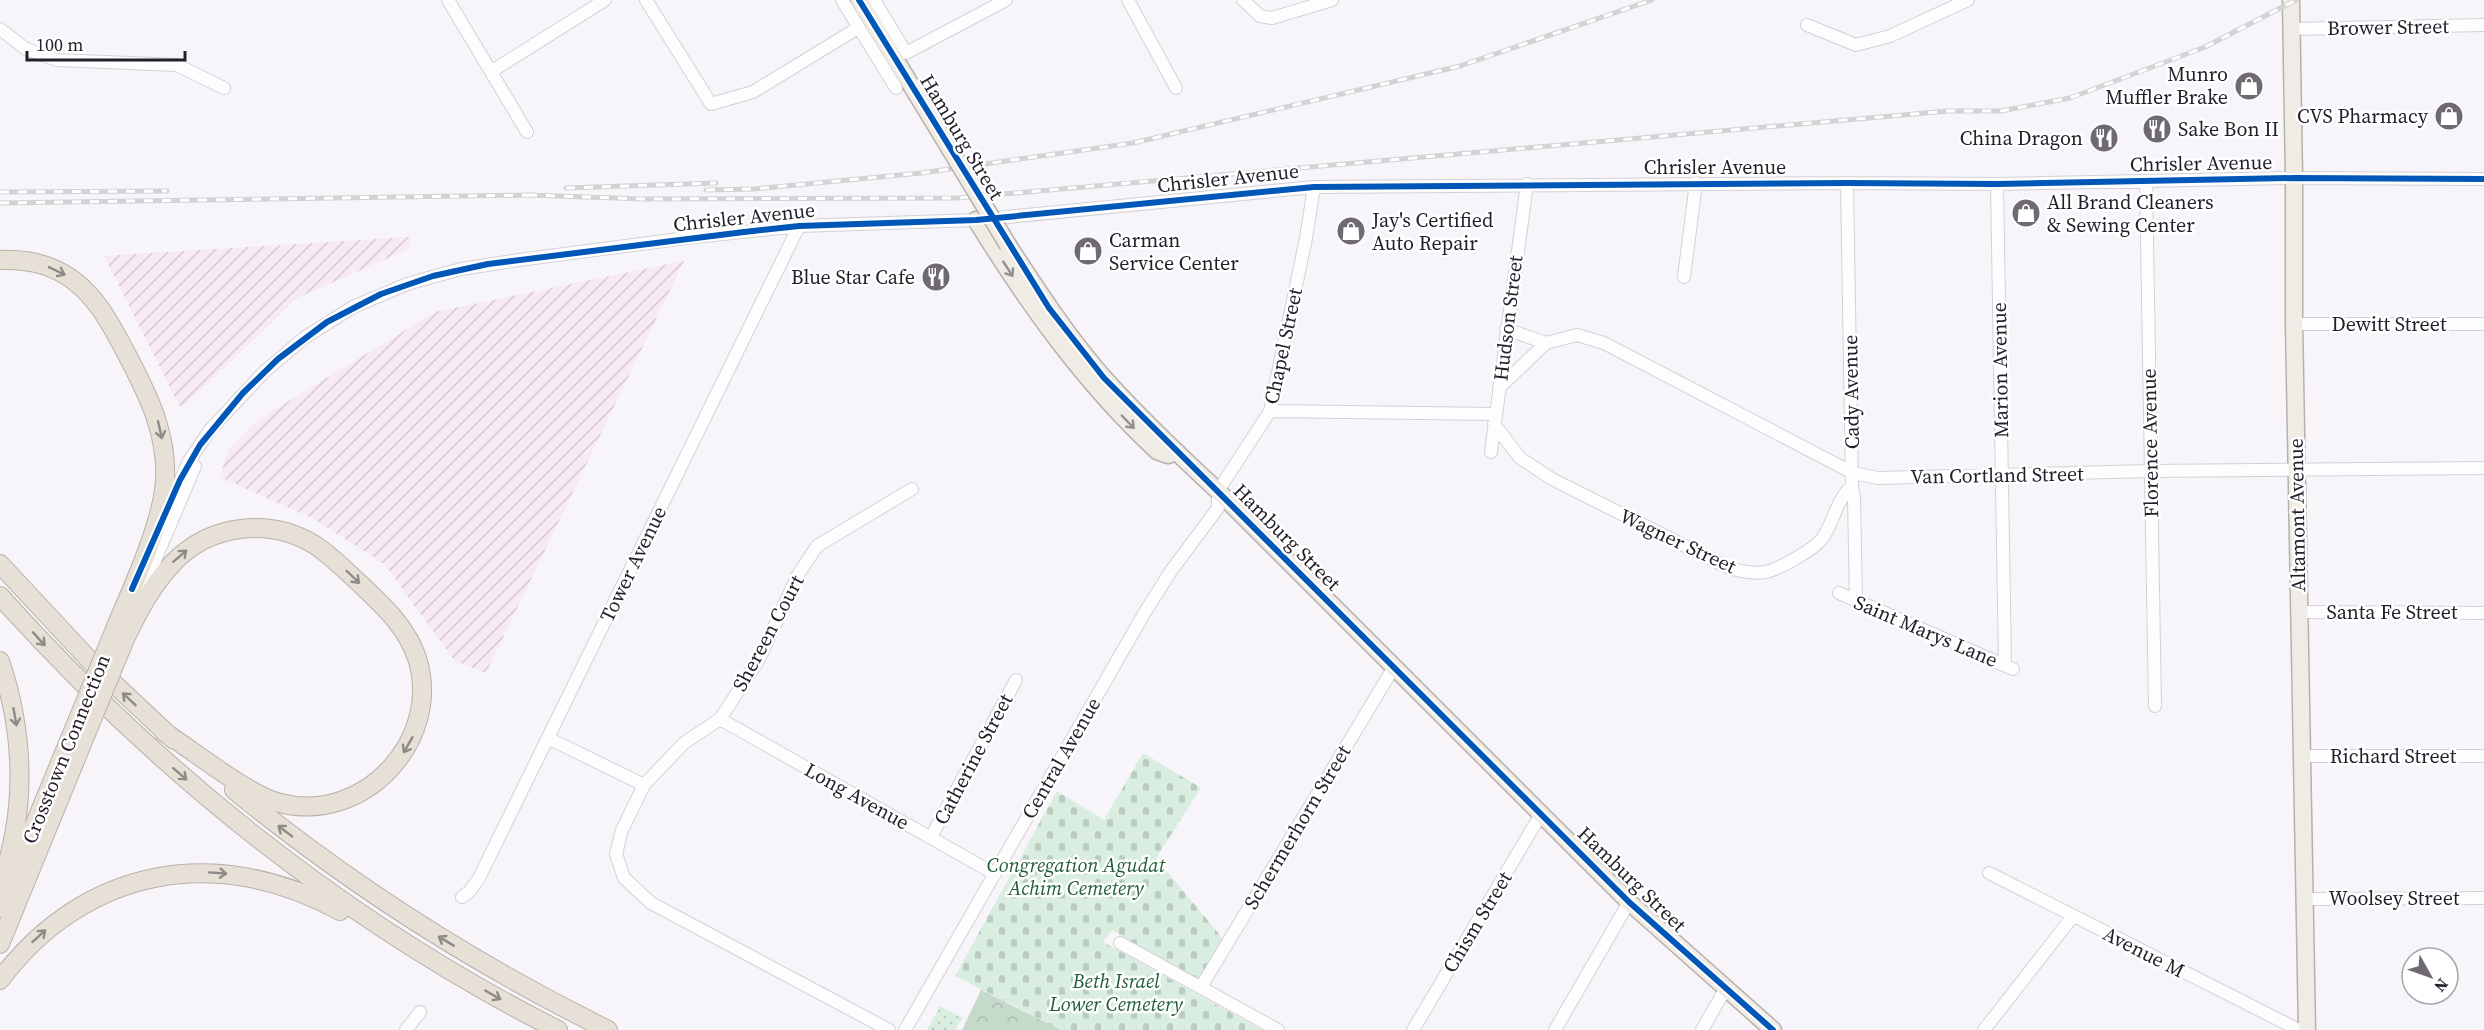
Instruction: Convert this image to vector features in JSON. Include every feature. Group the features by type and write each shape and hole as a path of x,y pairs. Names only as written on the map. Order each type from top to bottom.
{"highway":[{"name":"Crosstown Connection","path":"0,260 45,265 59,271 83,288 104,313 150,398 163,445 164,491 120,634 81,729 0,944"},
{"path":"120,634 154,586 185,552 210,537 240,528 270,528 285,531 314,545 340,565 378,601 404,630 420,672 422,687 419,720 407,748 376,783 348,798 334,802 307,806 292,805 267,798 164,732"},
{"path":"0,564 62,632 164,732 274,822 390,905 469,956 608,1030"},
{"path":"0,596 80,681 185,779 260,840 337,897 458,975"},
{"path":"0,661 15,718 20,782 14,836 0,886"},
{"name":"Crosstown Connection","path":"0,908 81,729"},
{"path":"0,980 44,932 84,904 116,890 151,879 207,872 249,876 303,892 558,1030"}],"main road":[{"name":"Hamburg Street","path":"859,0 1008,245 1049,308 1104,378 1629,902 1773,1030"},
{"name":"Altamont Avenue","path":"2291,0 2296,469 2307,1030"},
{"path":"976,220 1039,318 1091,382 1157,450 1168,455 1177,452"}],"street":[{"path":"448,0 527,132"},
{"path":"492,72 605,0"},
{"path":"646,0 711,104 753,92 858,28"},
{"path":"842,0 896,88"},
{"path":"874,0 906,53 1006,0"},
{"path":"1128,0 1176,88"},
{"path":"1243,0 1260,16 1272,18 1332,0"},
{"path":"1807,25 1856,45 1890,36 1968,0"},
{"name":"Brower Street","path":"2291,29 2482,22"},
{"path":"0,29 26,49 57,60 177,64 224,88"},
{"name":"Chrisler Avenue","path":"132,589 189,461 223,415 263,373 304,338 353,307 407,284 488,264 799,226 976,220 1314,186 1696,183 1997,184 2294,178 2484,179"},
{"name":"Florence Avenue","path":"2146,181 2155,706"},
{"path":"1684,277 1696,183"},
{"name":"Cady Avenue","path":"1847,183 1856,601"},
{"name":"Hudson Street","path":"1491,452 1527,184"},
{"name":"Marion Avenue","path":"1997,184 2009,667"},
{"name":"Chapel Street","path":"1218,491 1270,411 1306,238 1314,186"},
{"name":"Tower Avenue","path":"462,897 469,892 479,878 799,226"},
{"name":"Dewitt Street","path":"2294,324 2484,324"},
{"path":"1499,388 1545,343 1506,329"},
{"name":"Van Cortland Street","path":"1545,343 1577,335 1604,343 1853,473 1878,478 2150,471 2484,468"},
{"path":"1270,411 1494,419"},
{"name":"Chrisler Avenue","path":"120,634 142,592 204,448 223,415"},
{"name":"Wagner Street","path":"1494,419 1520,458 1552,479 1729,568 1743,572 1767,572 1810,550 1822,538 1844,493 1852,486"},
{"name":"Shereen Court","path":"889,1030 651,903 624,878 616,854 622,830 644,785 684,743 720,719 758,661 798,575 817,546 912,489"},
{"name":"Central Avenue","path":"905,1030 1145,612 1171,571 1218,508 1218,491"},
{"name":"Saint Marys Lane","path":"1839,593 2009,667"},
{"name":"Santa Fe Street","path":"2300,612 2484,613"},
{"name":"Schermerhorn Street","path":"1201,987 1394,667"},
{"name":"Catherine Street","path":"931,837 1016,680"},
{"name":"Long Avenue","path":"720,719 995,874"},
{"path":"548,738 644,785"},
{"name":"Richard Street","path":"2302,756 2484,756"},
{"name":"Chism Street","path":"1413,1030 1541,814"},
{"name":"Avenue M","path":"1989,873 2299,1030"},
{"name":"Woolsey Street","path":"2305,899 2484,898"},
{"path":"1555,1030 1629,902"},
{"path":"1984,1030 2073,916"},
{"path":"1120,944 1278,1030"},
{"path":"1702,1030 1726,988"},
{"path":"406,1030 420,1012"}],"shaded area":[{"path":"409,237 411,248 297,298 181,409 104,256"},
{"path":"684,261 486,673 455,661 384,564 314,519 220,477 228,450 256,421 435,312"}],"green space":[{"name":"Congregation Agudat Achim Cemetery","path":"1143,753 1201,788 1156,858 1224,940 1199,981 1112,930 1103,942 1262,1030 1061,1030 955,976 1057,791 1104,820"},
{"path":"981,990 1061,1030 962,1030"},
{"path":"940,1006 963,1018 955,1030 927,1030"}],"railway":[{"path":"706,190 754,189 921,173 1133,143 1460,66 1652,0"},
{"path":"528,195 644,199 958,198 1948,111 2001,111 2070,98 2205,47 2296,0"},
{"path":"566,188 716,183"},
{"path":"0,192 167,191"},
{"path":"0,203 535,195"}],"cycle path":[{"path":"859,0 1049,308 1104,378 1629,902 1773,1030"},
{"path":"132,589 180,480 200,445 243,393 278,359 327,322 381,294 433,276 488,264 799,226 976,220 1314,187 1997,184 2294,178 2484,179"}],"place":[{"name":"Munro Muffler Brake","path":"2249,86"},
{"name":"CVS Pharmacy","path":"2449,116"},
{"name":"Sake Bon II","path":"2157,129"},
{"name":"China Dragon","path":"2104,138"},
{"name":"All Brand Cleaners & Sewing Center","path":"2026,213"},
{"name":"Jay's Certified Auto Repair","path":"1351,231"},
{"name":"Carman Service Center","path":"1088,251"},
{"name":"Blue Star Cafe","path":"936,277"}],"park label":[{"name":"Beth Israel Lower Cemetery","path":"1116,992"}]}
